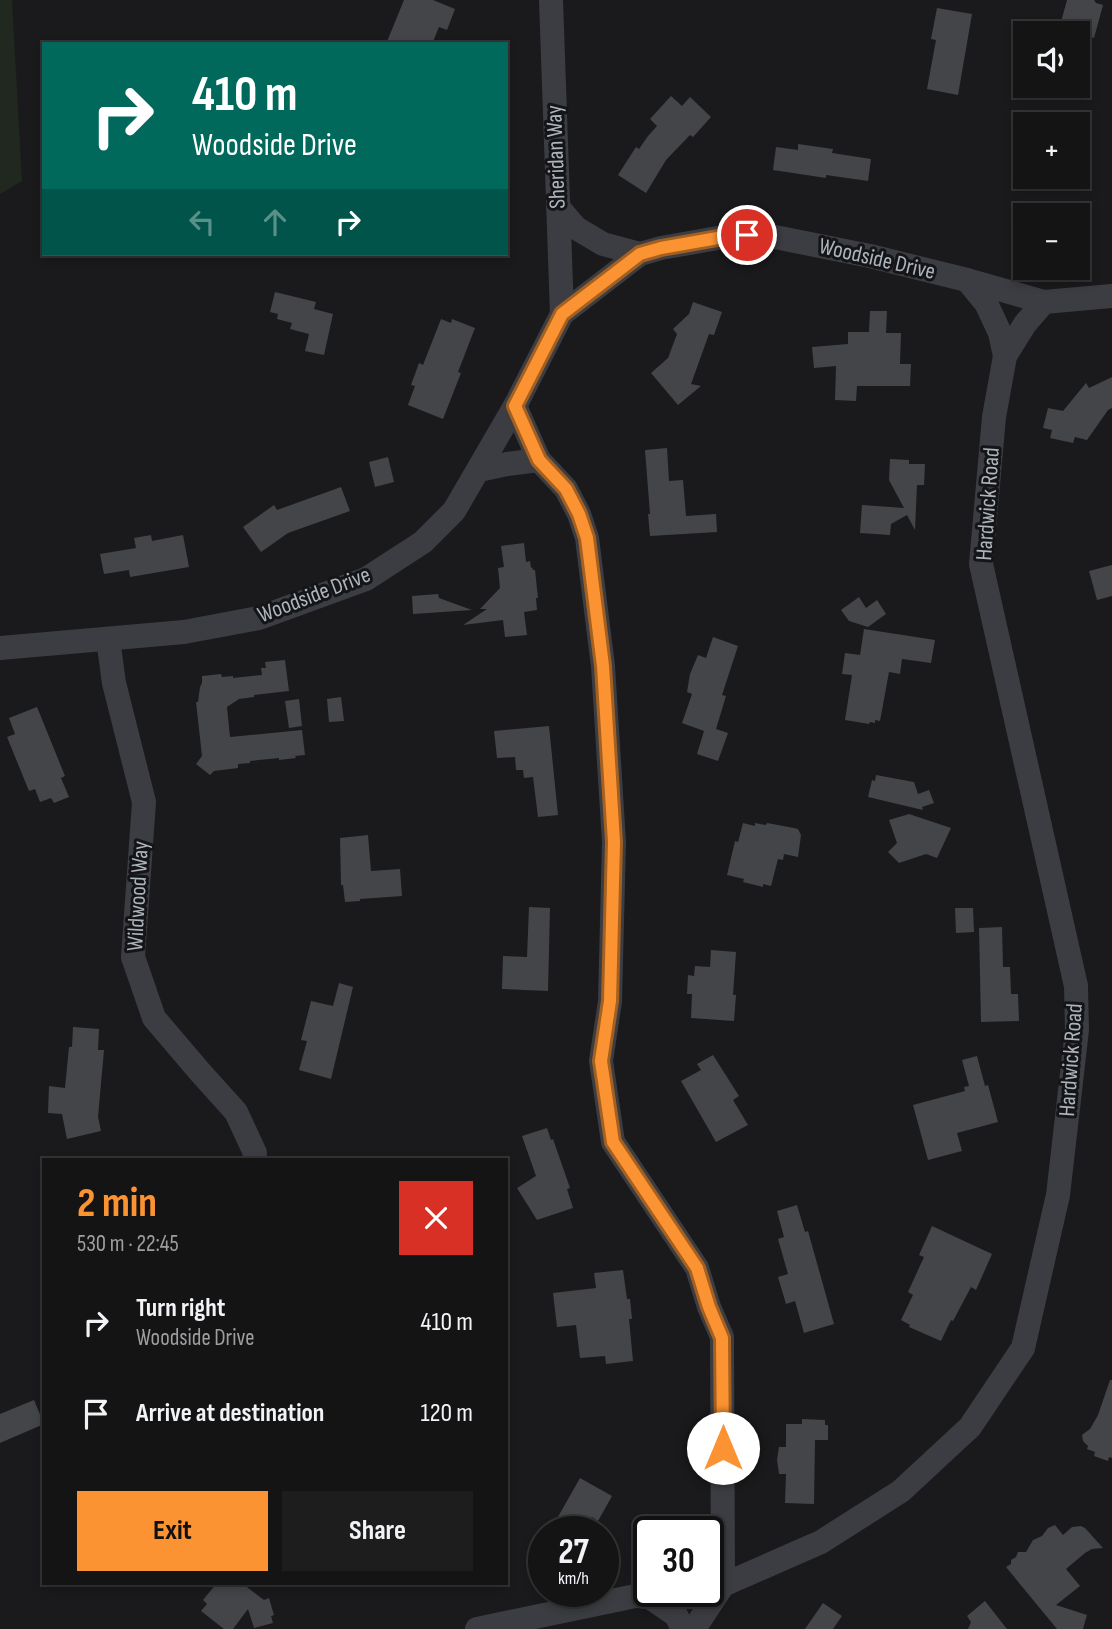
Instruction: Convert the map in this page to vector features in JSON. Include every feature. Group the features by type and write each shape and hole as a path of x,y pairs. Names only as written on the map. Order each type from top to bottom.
{"street":[{"name":"Sheridan Way","path":"551,0 562,314"},
{"name":"Woodside Drive","path":"558,208 576,228 603,244 640,254"},
{"name":"Woodside Drive","path":"0,648 184,632 259,618 366,579 423,542 454,511 515,406 562,314 640,254 729,236 765,235 967,280 1044,302 1112,296"},
{"path":"967,280 986,303 1000,333 1005,356"},
{"name":"Hardwick Road","path":"724,1583 821,1542 901,1491 970,1427 1023,1348 1060,1181 1077,1030 1076,986 981,564 995,417 1005,356 1025,324 1044,302"},
{"path":"515,406 539,460 566,489 579,514 587,538 603,666 614,842 610,1001 601,1061 613,1142 697,1268 722,1338 718,1516"},
{"path":"479,470 539,460"},
{"name":"Wildwood Way","path":"108,639 114,683 144,802 133,957 154,1018 236,1112 255,1152 254,1158"},
{"path":"477,1629 633,1596"},
{"path":"664,1607 676,1615 683,1629"},
{"path":"694,1629 705,1607"}],"shaded area":[{"path":"0,0 12,0 22,181 0,194"}],"building":[{"path":"404,0 433,0 455,9 447,30 439,27 433,42 387,42"},
{"path":"1067,0 1094,0 1103,5 1094,38 1090,37 1090,21 1061,21"},
{"path":"937,8 972,14 958,95 927,89 936,40 931,39"},
{"path":"671,96 682,106 690,97 711,117 666,160 646,193 618,175 636,147 639,149 657,126 650,119"},
{"path":"798,144 833,149 832,153 871,159 868,181 773,170 776,147 798,150"},
{"path":"275,292 316,302 314,309 333,314 324,355 305,351 309,334 290,329 292,323 277,319 278,314 270,312"},
{"path":"693,302 722,312 714,335 709,334 691,384 701,386 678,405 651,373 668,358 677,334 673,329 689,314"},
{"path":"870,311 887,311 886,333 901,333 900,364 911,364 910,386 857,386 856,401 835,400 836,366 814,368 812,347 848,344 848,332 869,332"},
{"path":"441,319 451,323 452,319 475,328 443,419 408,405 415,386 411,385 419,363 423,365"},
{"path":"1112,377 1112,408 1087,440 1075,437 1073,443 1050,438 1052,430 1043,428 1048,408 1063,411 1086,383 1089,388"},
{"path":"667,448 669,481 683,480 686,516 716,514 717,532 650,536 645,450"},
{"path":"388,457 394,482 375,487 369,462"},
{"path":"890,459 909,460 909,464 925,464 924,485 917,485 915,530 907,515 891,524 890,535 860,533 862,505 904,508 889,480"},
{"path":"341,487 350,511 288,533 261,552 243,527 274,505 277,510"},
{"path":"151,535 152,541 183,535 189,567 130,577 129,570 104,574 100,554 136,548 134,538"},
{"path":"524,543 526,562 530,561 531,568 535,570 538,598 537,610 524,612 527,635 505,637 503,620 463,625 487,609 480,609 500,588 498,568 504,567 501,546"},
{"path":"1112,565 1112,596 1097,600 1089,571"},
{"path":"438,594 439,598 472,610 413,614 412,596"},
{"path":"859,597 866,608 877,600 886,614 868,627 849,621 841,610"},
{"path":"864,629 935,640 931,663 902,659 900,674 889,672 880,721 875,720 875,723 869,724 845,720 852,675 842,674 845,653 860,655"},
{"path":"713,637 738,646 722,695 726,696 716,729 728,733 718,761 697,754 704,731 682,723 692,694 687,692 690,674 698,655 706,658"},
{"path":"285,660 289,691 254,695 239,699 227,707 230,737 302,730 305,755 279,760 250,761 238,764 238,768 214,771 210,775 196,764 202,756 196,702 202,676 221,674 222,677 233,678 262,675 261,668 266,668 265,662"},
{"path":"341,697 344,721 329,722 327,699"},
{"path":"299,699 302,726 289,728 285,701"},
{"path":"37,707 65,776 61,778 69,797 54,803 51,798 40,802 35,789 29,791 7,737 15,734 9,718"},
{"path":"549,726 558,815 538,817 533,777 524,778 523,770 516,770 515,757 497,758 494,731"},
{"path":"876,775 914,782 918,794 929,790 934,803 922,807 923,810 868,797"},
{"path":"909,814 951,828 937,858 926,854 899,863 888,852 897,843 889,820"},
{"path":"743,823 755,826 755,823 767,823 794,828 798,829 801,835 798,857 784,854 783,860 778,859 771,886 763,884 763,887 743,882 744,879 727,875 735,841 738,842"},
{"path":"368,835 371,871 400,869 402,896 345,902 341,885 340,838"},
{"path":"529,907 550,908 548,991 502,989 503,956 527,957"},
{"path":"955,908 973,908 974,932 956,933"},
{"path":"1002,927 1003,967 1010,967 1011,994 1018,994 1019,1021 981,1022 979,928"},
{"path":"711,950 736,952 734,1021 691,1018 692,994 687,994 688,975 694,976 695,966 710,967"},
{"path":"339,983 353,987 331,1079 299,1070 307,1041 301,1040 311,1001 333,1006"},
{"path":"73,1027 99,1029 98,1050 104,1050 98,1117 101,1131 67,1139 62,1114 48,1113 49,1086 65,1088"},
{"path":"713,1055 739,1096 733,1100 748,1125 716,1142 681,1081 701,1070 697,1064"},
{"path":"977,1056 998,1122 957,1133 962,1151 928,1160 913,1105 965,1091 964,1087 969,1086 962,1060"},
{"path":"547,1128 570,1188 567,1189 573,1208 537,1220 517,1188 536,1176 522,1136"},
{"path":"797,1205 805,1232 808,1231 834,1324 804,1333 795,1301 786,1304 778,1277 788,1274 778,1239 784,1237 777,1211"},
{"path":"932,1226 992,1254 976,1290 971,1287 941,1341 909,1327 910,1325 901,1320 913,1295 908,1292 924,1257 919,1255"},
{"path":"623,1270 627,1299 630,1299 633,1361 606,1364 605,1356 580,1358 576,1325 557,1327 553,1293 596,1288 594,1273"},
{"path":"1110,1380 1112,1458 1109,1457 1108,1461 1094,1456 1095,1452 1087,1449 1082,1435 1090,1429 1098,1415"},
{"path":"34,1400 42,1425 0,1443 0,1414"},
{"path":"802,1419 825,1420 825,1425 828,1425 828,1440 815,1440 814,1504 785,1503 786,1474 779,1474 777,1460 779,1447 786,1447 786,1424 802,1424"},
{"path":"580,1478 612,1496 601,1516 558,1516"},
{"path":"1055,1525 1063,1535 1072,1527 1081,1526 1103,1548 1092,1549 1066,1569 1080,1586 1056,1605 1087,1615 1083,1629 1057,1629 1006,1567 1018,1552 1026,1552 1033,1540"},
{"path":"215,1585 244,1585 264,1600 269,1598 274,1615 271,1616 273,1623 254,1628 248,1609 233,1629 224,1629 201,1611 207,1604 203,1600"},
{"path":"985,1601 1007,1629 968,1629 971,1622 967,1616"},
{"path":"823,1603 842,1616 833,1629 805,1629"}],"route":[{"path":"723,1448 722,1338 697,1268 613,1142 601,1061 610,1001 614,842 603,666 587,538 579,514 566,489 539,460 515,406 562,314 640,254 661,248 747,235"}]}
